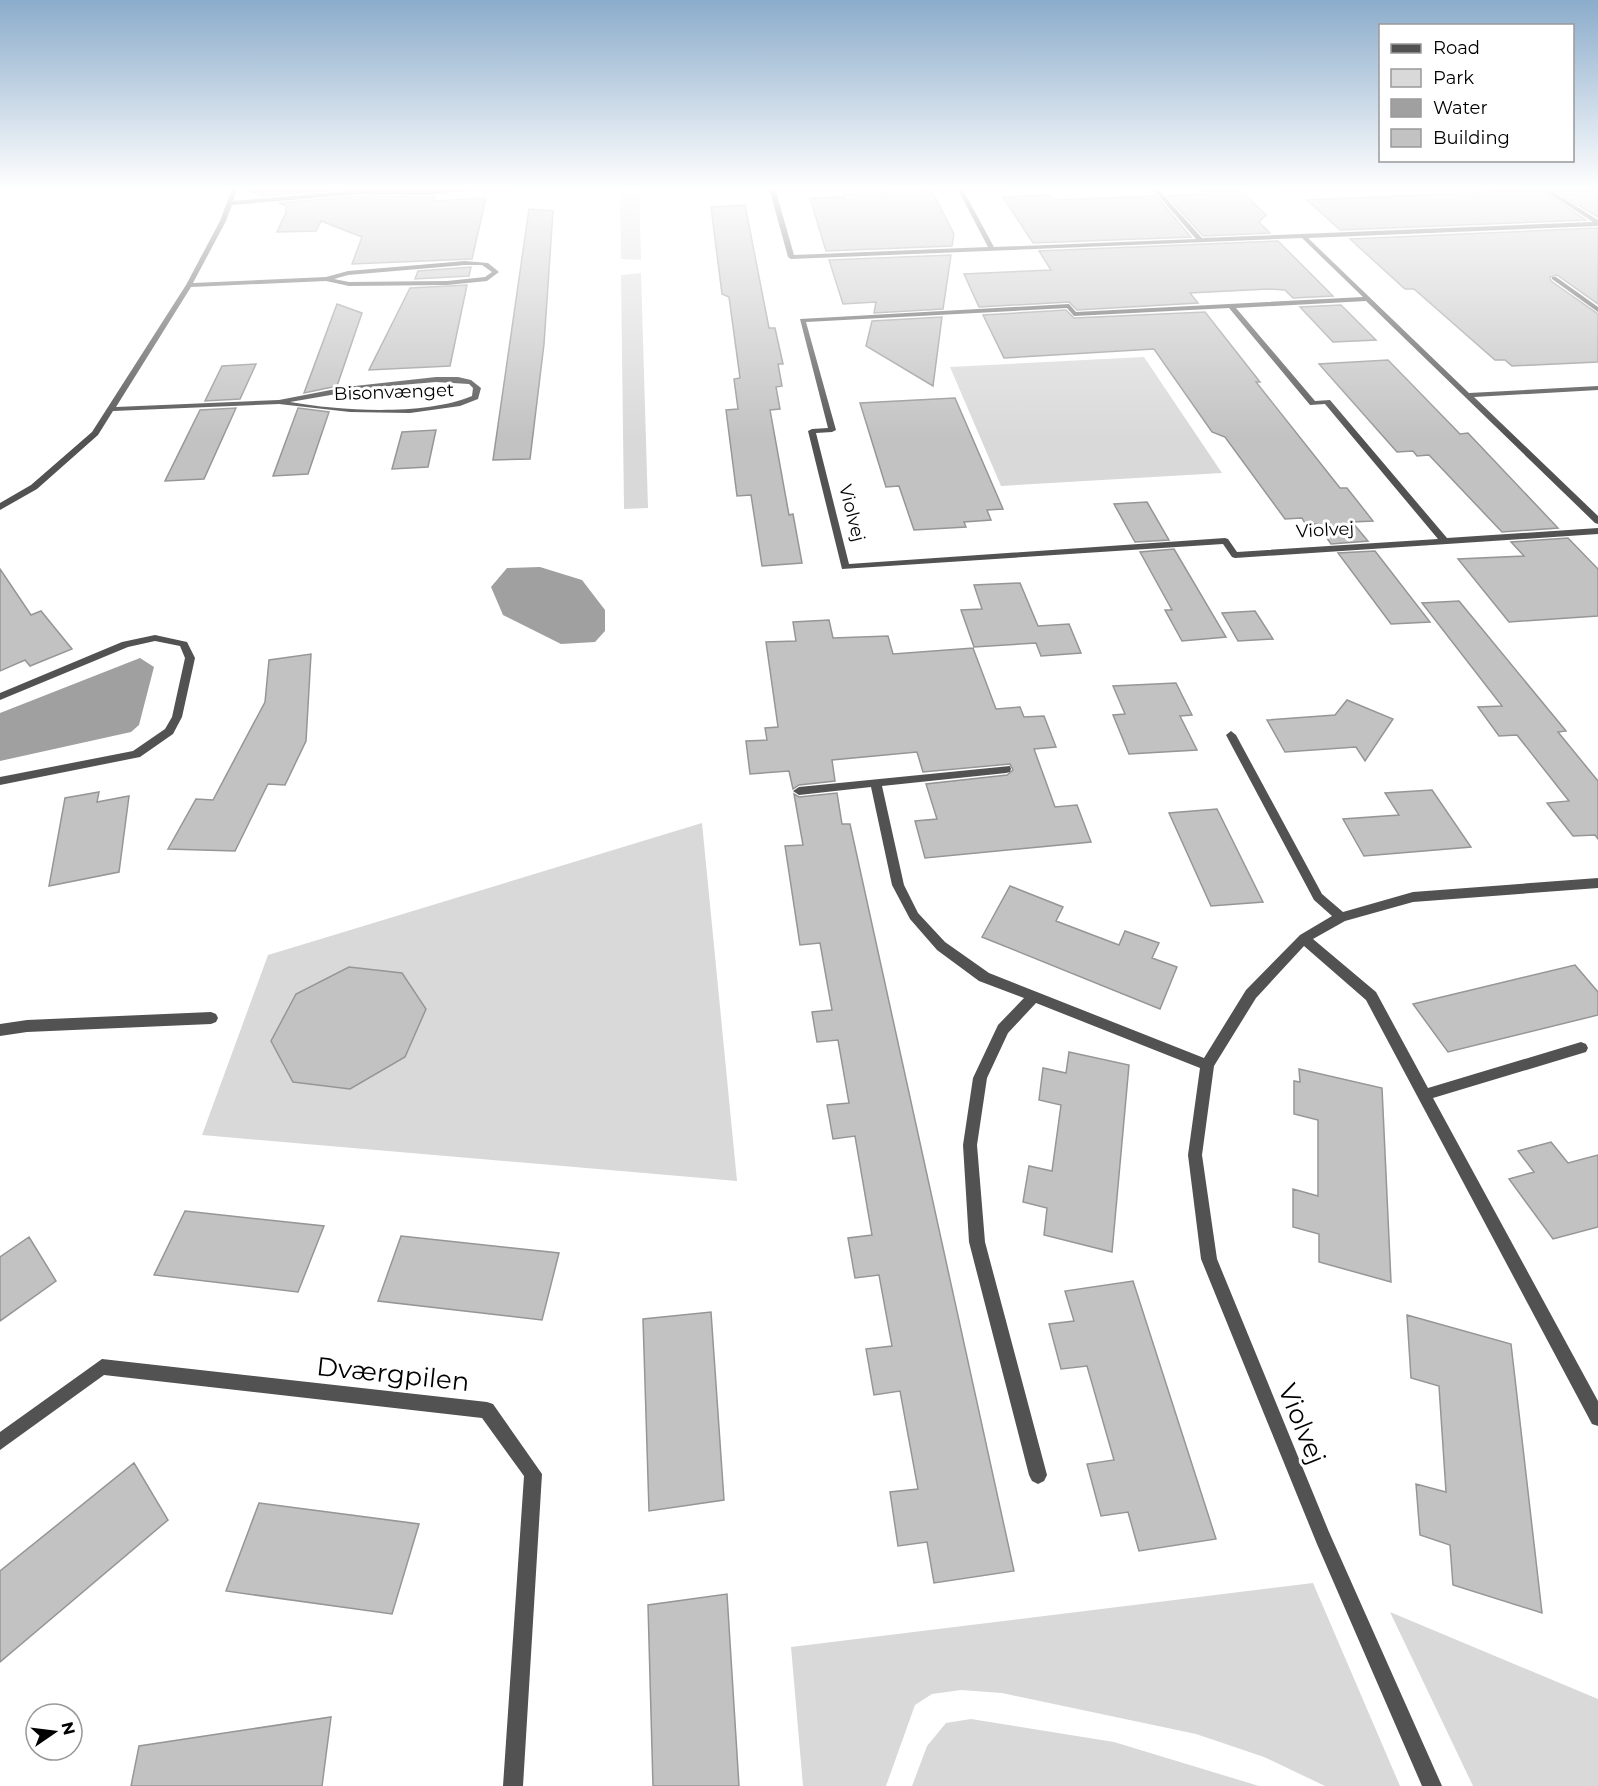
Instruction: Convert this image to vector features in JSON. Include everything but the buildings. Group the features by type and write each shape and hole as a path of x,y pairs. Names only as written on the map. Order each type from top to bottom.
{"street":[{"path":"0,507 34,488 95,433 113,409 196,271"},
{"path":"189,285 326,279 348,273 367,271"},
{"path":"326,279 349,284 447,283 486,279 496,271"},
{"path":"1339,271 1598,521"},
{"path":"1554,278 1598,310"},
{"name":"Violvej","path":"1367,299 1074,314 1069,306 802,320 832,430 812,431 845,567 1225,541 1235,555 1598,531"},
{"path":"1231,306 1313,403 1327,402 1445,542"},
{"name":"Bisonvænget","path":"113,409 279,402 312,394 446,379 470,381 477,388 475,397 465,404 442,409 305,409 279,402"},
{"path":"1467,395 1598,387"},
{"path":"0,697 125,644 155,639 184,644 190,658 177,717 169,730 136,754 0,780"},
{"path":"1231,735 1318,897 1341,917"},
{"path":"799,791 1006,769"},
{"path":"876,784 898,885 914,916 940,946 984,977 1207,1065"},
{"name":"Violvej","path":"1432,1786 1323,1538 1209,1259 1195,1155 1207,1065 1251,994 1304,938 1341,917 1413,897 1598,883"},
{"path":"1304,938 1371,996 1598,1418"},
{"path":"1033,997 1003,1029 980,1078 970,1145 977,1242 1038,1475"},
{"path":"0,1030 27,1026 210,1018"},
{"path":"1424,1095 1581,1048"},
{"name":"Dværgpilen","path":"0,1442 102,1367 488,1410 533,1474 513,1786"}],"green space":[{"path":"641,273 648,508 624,509 621,275"},
{"path":"1144,357 1222,473 1001,486 950,367"},
{"path":"702,823 737,1181 202,1135 268,955"},
{"path":"1313,1583 1400,1786 1325,1786 1264,1757 1196,1734 1002,1693 961,1690 932,1694 915,1705 886,1786 803,1786 791,1647"},
{"path":"1390,1612 1598,1699 1598,1786 1473,1786"},
{"path":"971,1719 1114,1742 1259,1786 912,1786 927,1746 946,1723"}],"water":[{"path":"540,567 582,580 605,610 605,631 595,642 561,644 503,615 491,587 507,568"},
{"path":"140,658 154,667 139,725 131,732 0,761 0,713"}]}
